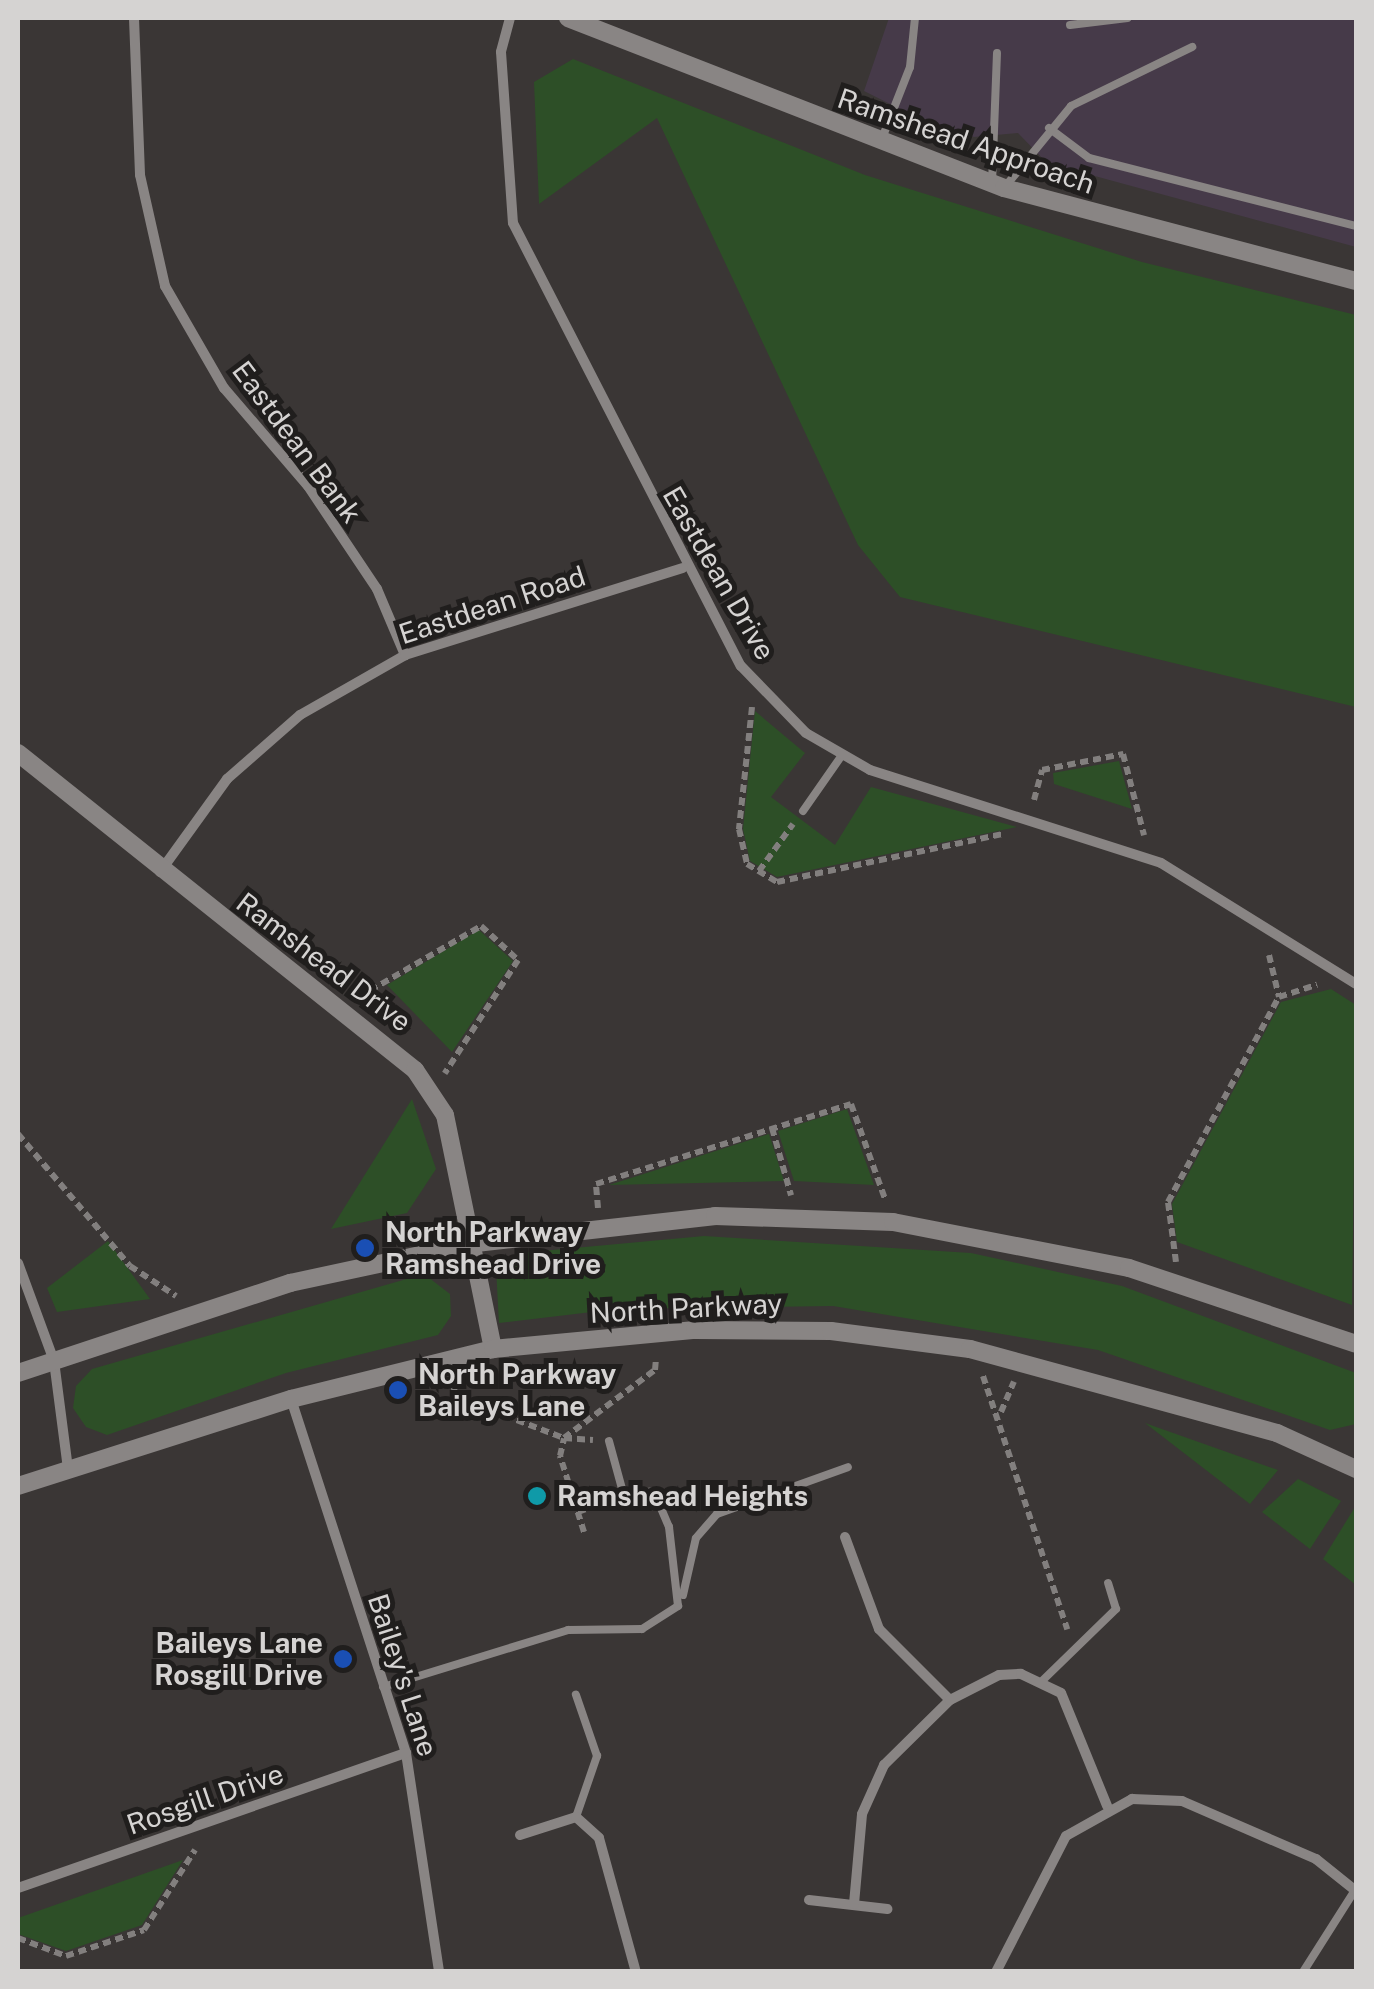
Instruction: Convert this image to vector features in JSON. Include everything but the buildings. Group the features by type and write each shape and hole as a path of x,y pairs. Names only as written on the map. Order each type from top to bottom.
{"street":[{"name":"Eastdean Bank","path":"134,18 140,175 165,286 224,388 308,486 377,590 405,654"},
{"name":"Eastdean Drive","path":"510,18 501,52 514,223 683,568 755,681 842,755 1151,860 1278,932 1356,984"},
{"name":"Ramshead Approach","path":"568,18 879,145 998,185 1356,281"},
{"name":"Eastdean Road","path":"159,874 227,778 300,715 405,654 683,568"},
{"name":"Ramshead Drive","path":"18,752 159,874 345,1005 431,1094 445,1116 476,1243 494,1349"},
{"path":"18,1373 202,1312 476,1243 715,1216 893,1222 1179,1280 1356,1344"},
{"path":"18,1263 54,1361 68,1469"},
{"name":"North Parkway","path":"18,1486 291,1399 446,1360 494,1349 695,1330 831,1331 970,1348 1277,1432 1356,1469"},
{"name":"Bailey's Lane","path":"291,1399 406,1753 438,1972"},
{"path":"845,1536 879,1628 950,1700"},
{"path":"854,1904 870,1788 950,1700 999,1675 1043,1680 1074,1710 1107,1806"},
{"name":"Rosgill Drive","path":"18,1888 406,1753"},
{"path":"996,1972 1051,1856 1107,1806 1182,1801 1316,1859 1356,1890"},
{"path":"520,1834 576,1817 600,1838 636,1972"},
{"path":"809,1900 888,1908"}],"lane":[{"path":"879,145 910,67 915,18"},
{"path":"1070,25 1128,18"},
{"path":"998,185 1070,106 1192,46"},
{"path":"997,53 998,185"},
{"path":"1049,128 1089,158 1356,226"},
{"path":"803,811 842,755"},
{"path":"609,1441 624,1496 654,1491 681,1574 678,1606"},
{"path":"383,1687 568,1630 642,1629 678,1606 696,1538 717,1514 848,1468"},
{"path":"1043,1680 1116,1610 1108,1583"},
{"path":"576,1695 596,1756 576,1817"},
{"path":"1303,1972 1356,1890"}],"path":[{"path":"755,681 739,829 758,871 776,882 1020,830 1029,820 1042,770 1123,754 1151,860"},
{"path":"758,871 803,811"},
{"path":"345,1005 482,926 518,960 431,1094"},
{"path":"1179,1280 1168,1202 1279,998 1268,947 1278,932"},
{"path":"1279,998 1344,976"},
{"path":"600,1229 596,1184 851,1104 893,1222"},
{"path":"772,1128 798,1219"},
{"path":"18,1134 130,1266 202,1312"},
{"path":"970,1348 1000,1414 1021,1508 1075,1648"},
{"path":"446,1360 456,1397 564,1438 609,1441"},
{"path":"578,1512 624,1496"},
{"path":"18,1938 66,1956 144,1930 215,1819"}],"shaded area":[{"path":"889,18 1356,18 1356,247 1047,163 1018,133 974,137 912,115 864,91"}],"green space":[{"path":"573,59 865,175 1142,262 1356,315 1356,707 900,597 858,545 657,118 539,204 534,82"},
{"path":"755,711 805,753 771,797 835,845 871,787 1017,827 777,877 750,861 743,829"},
{"path":"1119,761 1132,809 1054,784 1053,773"},
{"path":"479,930 513,961 452,1052 387,985"},
{"path":"1331,989 1356,1005 1352,1305 1177,1242 1172,1204 1281,1002"},
{"path":"412,1099 436,1169 407,1213 331,1229"},
{"path":"847,1109 874,1185 794,1181 778,1131"},
{"path":"769,1134 784,1181 609,1185"},
{"path":"704,1236 971,1253 1122,1286 1356,1373 1356,1424 1330,1430 1098,1350 833,1306 617,1309 499,1323 496,1268 520,1253"},
{"path":"108,1241 150,1299 57,1312 47,1288"},
{"path":"424,1274 450,1294 451,1316 438,1335 286,1373 107,1435 86,1427 73,1408 76,1386 92,1369"},
{"path":"1145,1423 1278,1470 1250,1504"},
{"path":"1298,1479 1341,1501 1310,1549 1262,1512"},
{"path":"1356,1508 1356,1585 1323,1559"},
{"path":"183,1860 142,1925 66,1951 18,1934 18,1918"}],"place":[{"name":"North Parkway Ramshead Drive","path":"365,1248"},
{"name":"North Parkway Baileys Lane","path":"398,1390"},
{"name":"Ramshead Heights","path":"537,1496"},
{"name":"Baileys Lane Rosgill Drive","path":"343,1659"}]}
